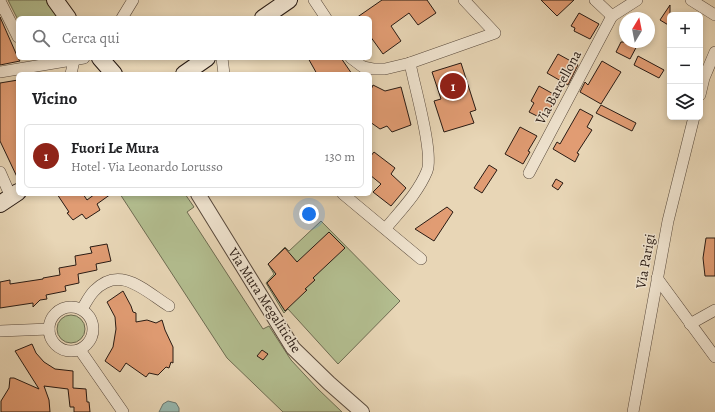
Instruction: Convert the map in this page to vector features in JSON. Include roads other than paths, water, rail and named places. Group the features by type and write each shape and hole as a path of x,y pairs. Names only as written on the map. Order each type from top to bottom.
{"main road":[{"path":"54,0 66,16"},
{"path":"266,16 289,0"},
{"path":"102,60 112,72"},
{"path":"187,72 204,60"}],"street":[{"path":"123,16 133,0"},
{"path":"314,0 325,16"},
{"path":"354,60 363,67 373,70 385,69 410,63 495,34 464,0"},
{"path":"596,0 612,16 637,0"},
{"path":"691,0 715,15"},
{"path":"0,1 16,33"},
{"name":"Via Barcellona","path":"529,173 612,16"},
{"path":"703,84 715,52"},
{"path":"0,72 31,62 63,60"},
{"path":"72,72 78,60"},
{"path":"222,60 224,72"},
{"path":"386,228 414,194 427,170 428,148 410,63"},
{"name":"Via Parigi","path":"633,412 668,221 693,120"},
{"path":"0,172 10,198"},
{"name":"Via Mura Megalitiche","path":"199,196 293,348 362,412"},
{"path":"346,196 386,228 421,259"},
{"path":"82,309 93,292 115,278 130,281 169,306"},
{"path":"657,278 715,357"},
{"path":"75,307 82,309 88,313 92,319 94,333 91,340 86,346 74,352 61,349 51,340 49,329 51,319 55,313 61,309 75,307"},
{"path":"690,324 715,310"},
{"path":"0,332 49,329"},
{"path":"80,350 123,412"}],"water":[{"path":"168,401 176,403 179,408 179,412 159,412 163,404"}],"place":[{"name":"Fuori Le Mura","path":"453,86"}]}
